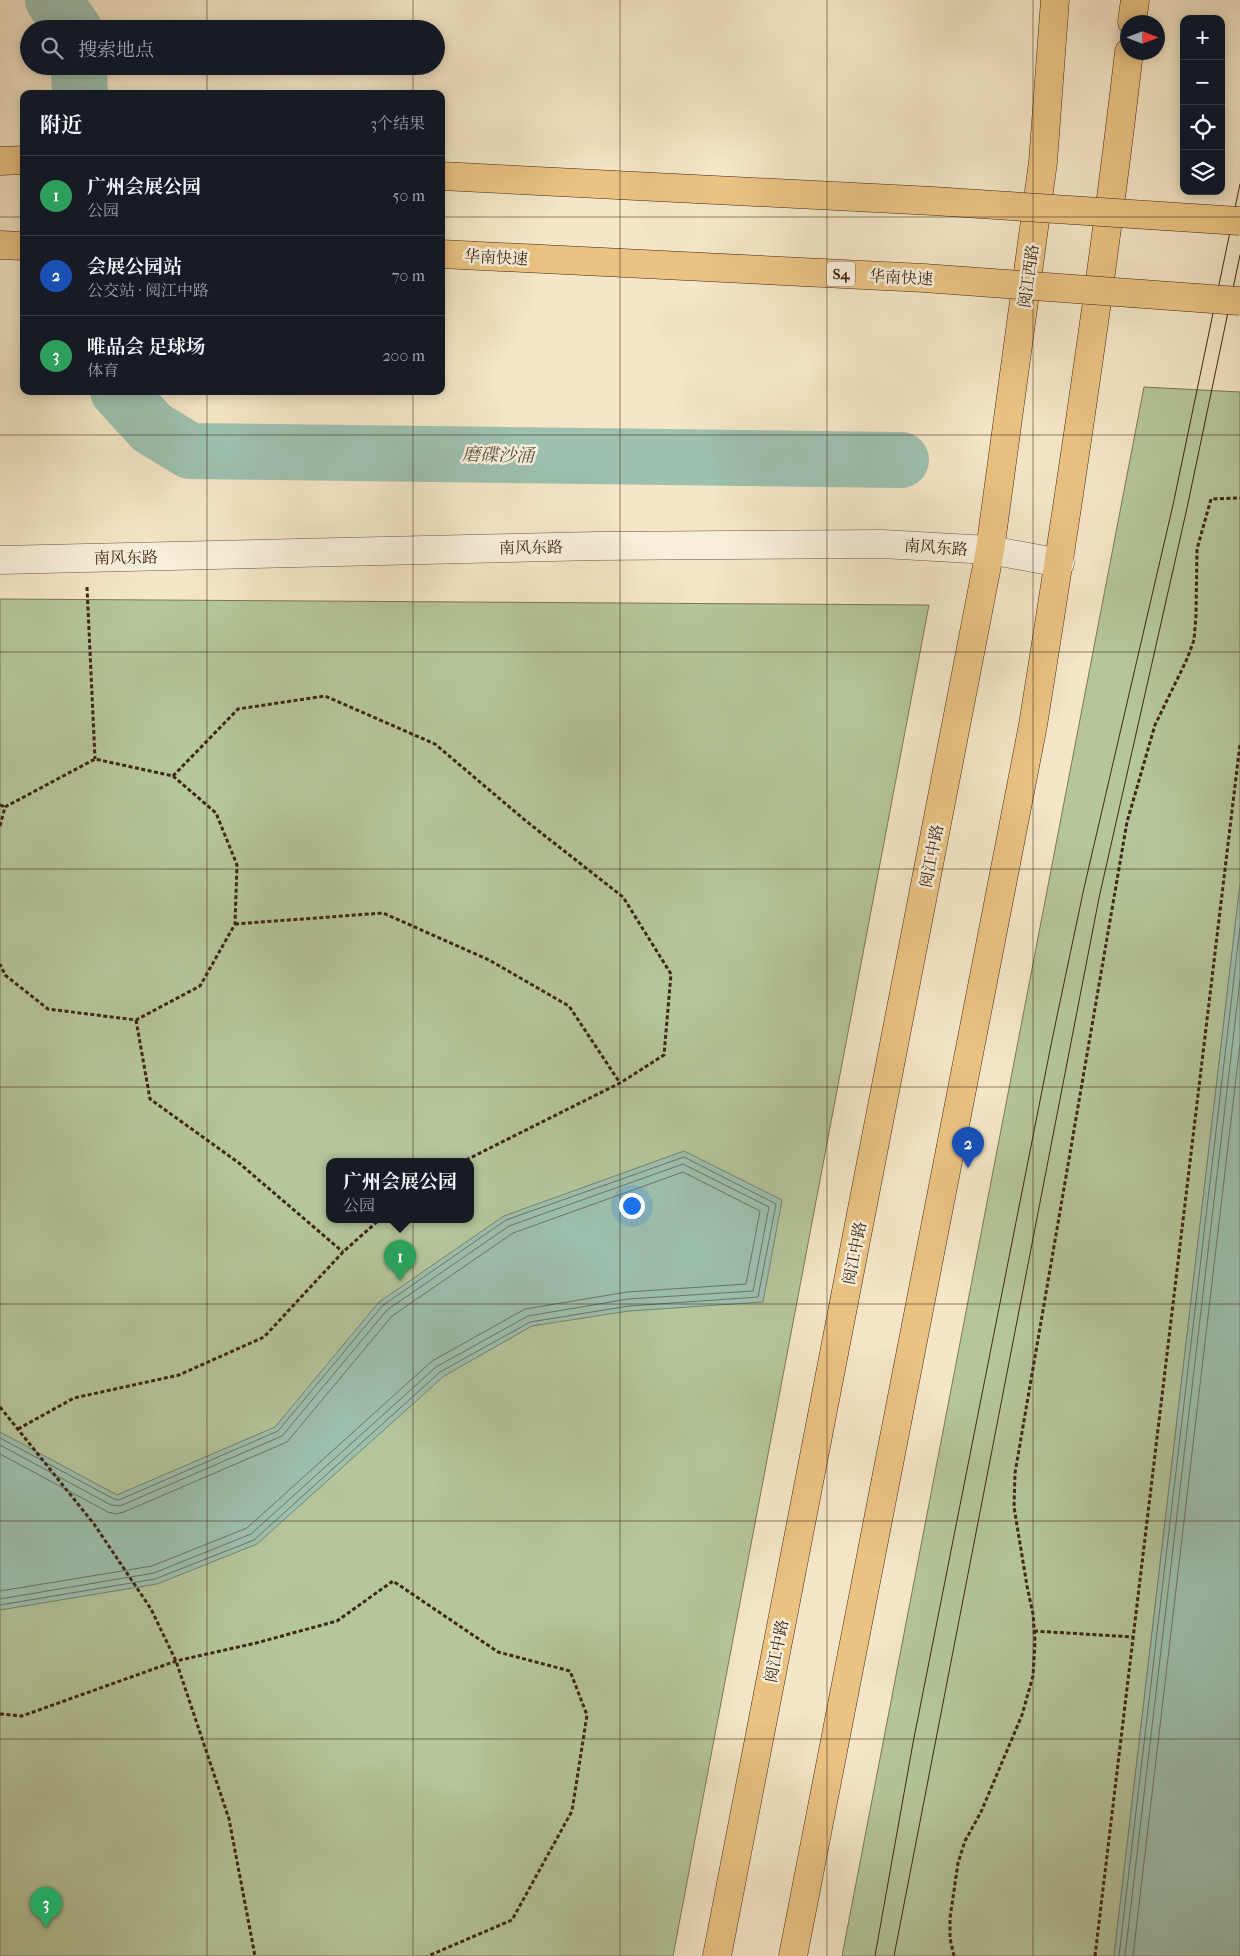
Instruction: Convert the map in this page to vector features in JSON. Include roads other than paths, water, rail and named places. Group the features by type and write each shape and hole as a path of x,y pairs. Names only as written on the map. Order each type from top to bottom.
{"main road":[{"name":"阅江西路","path":"990,550 1043,162 1055,0"},
{"path":"1133,15 1135,0"},
{"path":"793,1956 1031,735 1060,563 1117,156 1128,60"},
{"path":"0,161 20,160"},
{"path":"445,176 933,201 1240,221"},
{"path":"0,245 20,246"},
{"name":"华南快速","path":"445,254 924,278 1240,301"},
{"name":"阅江中路","path":"717,1956 990,550"}],"street":[{"name":"南风东路","path":"0,560 597,546 882,544 990,550 1060,563"}],"water":[{"path":"1240,884 1240,1956 1114,1956"},
{"path":"684,1151 782,1200 763,1302 629,1311 532,1326 444,1376 257,1544 157,1584 0,1610 0,1432 117,1495 275,1427 379,1302 504,1216"}],"waterway":[{"name":"磨碟沙涌","path":"53,0 67,20"},
{"name":"磨碟沙涌","path":"79,75 80,90"},
{"name":"磨碟沙涌","path":"122,395 152,428 190,451 901,460"}],"tram line":[{"path":"875,1956 913,1743 1052,1040 1084,888 1173,505 1240,184"},
{"path":"894,1956 1099,898 1187,508 1240,255"}],"place":[{"name":"会展公园站","path":"968,1168"},
{"name":"广州会展公园","path":"400,1281"},
{"name":"唯品会 足球场","path":"46,1928"}]}
